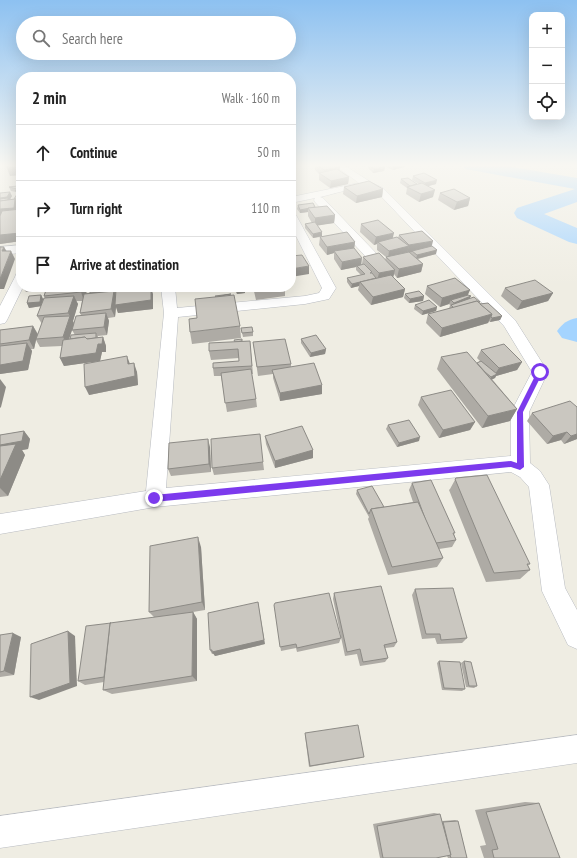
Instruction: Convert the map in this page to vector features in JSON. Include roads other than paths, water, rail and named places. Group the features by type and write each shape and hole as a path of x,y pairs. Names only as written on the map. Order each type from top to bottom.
{"street":[{"path":"324,205 371,255"},
{"path":"395,205 510,323 540,372 520,412 520,467"},
{"path":"171,313 305,300 324,296 329,288 296,224"},
{"path":"0,251 16,249"},
{"path":"0,320 16,288"},
{"path":"154,498 171,313 169,292"},
{"path":"0,524 154,498 511,464 529,472 539,485 554,591 577,636"},
{"path":"0,832 577,749"}],"waterway":[{"path":"548,205 525,213 577,237"},
{"path":"577,327 572,331 577,333"}]}
